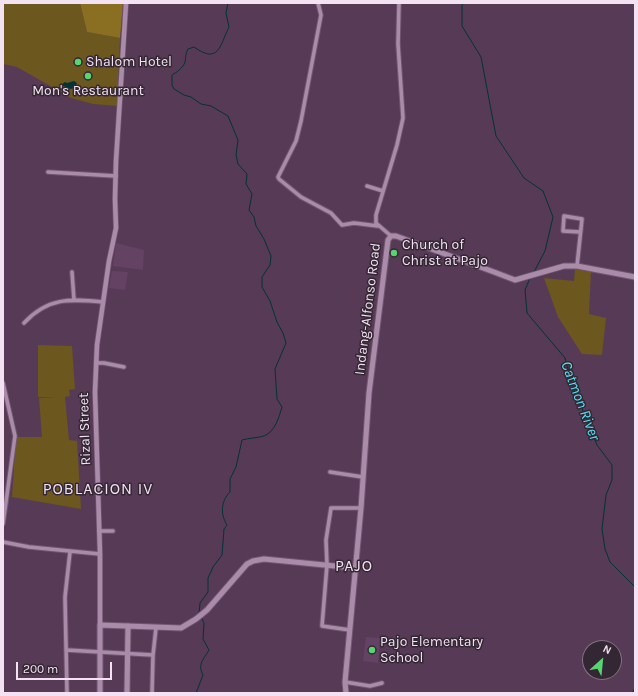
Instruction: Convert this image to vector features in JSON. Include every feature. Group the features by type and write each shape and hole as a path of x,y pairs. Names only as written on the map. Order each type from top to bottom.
{"main road":[{"name":"Indang-Alfonso Road","path":"346,693 345,682 361,508 369,393 384,260 390,236 396,236 423,245 509,279 519,280 564,266 577,266 635,277"},
{"path":"100,625 181,628 207,610 247,564 253,560 264,559 355,568"},
{"name":"Rizal Street","path":"100,625 100,693"},
{"path":"127,693 128,626"}],"street":[{"name":"Rizal Street","path":"100,625 96,363 97,345 109,261 116,228 116,176 126,3"},
{"path":"318,3 321,15 301,121 296,141 278,177 301,197 331,213 342,225 354,223 378,226"},
{"path":"390,236 378,226 376,223 376,215 404,118 398,44 399,3"},
{"path":"48,172 116,176"},
{"path":"367,186 383,192"},
{"path":"577,266 582,219 564,216 563,231 580,232"},
{"path":"72,272 74,300"},
{"path":"24,323 37,311 51,303 74,300 103,302"},
{"path":"96,363 124,367"},
{"path":"3,383 15,436 3,524"},
{"path":"330,472 363,477"},
{"path":"350,630 322,626 327,565 326,540 331,508 361,508"},
{"path":"99,531 113,531"},
{"path":"3,542 29,547 100,554"},
{"path":"67,693 65,597 70,552"},
{"path":"152,693 153,655 156,628"},
{"path":"66,650 153,655"},
{"path":"345,682 370,686 382,683"}],"shaded area":[{"path":"3,3 80,3 87,32 120,38 117,106 93,104 71,98 17,67 3,64"},
{"path":"80,3 123,3 120,38 87,32"},
{"path":"74,81 77,83 75,87 71,89 61,85 65,82 67,83"},
{"path":"116,243 144,250 143,270 113,266"},
{"path":"575,269 591,271 589,314 606,318 602,355 582,354 558,317 544,278 574,281"},
{"path":"112,271 128,272 125,290 109,288"},
{"path":"38,345 72,346 75,389 69,390 70,396 65,397 69,440 77,441 81,509 12,497 16,437 42,437 39,398 56,397 38,397"},
{"name":"Pajo Elementary School","path":"366,637 380,638 378,663 363,661"}],"waterway":[{"path":"199,614 200,603 208,592 208,578 213,567 222,555 224,529 227,525 223,516 222,508 223,503 230,492 230,479 236,467 242,440 261,437 268,434 274,428 282,407 277,399 275,369 286,343 270,301 262,287 262,277 270,265 271,256 264,239 256,226 254,217 249,210 252,194 246,184 247,174 238,164 236,155 238,140 228,116 211,106 201,104 191,97 184,95 174,89 172,85 172,75 180,70 184,64 188,49 194,47 209,54 214,53 221,46 229,27 226,13 228,3"},
{"name":"Catmon River","path":"464,3 462,5 462,26 481,57 496,136 524,178 543,191 553,217 545,251 534,272"},
{"name":"Catmon River","path":"530,278 525,290 527,313 565,358 572,384 597,445 612,465 612,480 606,495 602,529 605,549 610,562 635,587"},
{"path":"196,693 203,675 201,665 209,650 203,639 204,623 201,617"},
{"name":"Catmon River","path":"632,693 635,688"}],"place":[{"name":"Shalom Hotel","path":"78,62"},
{"name":"Mon's Restaurant","path":"88,76"},
{"name":"Church of Christ at Pajo","path":"394,253"},
{"name":"Pajo Elementary School","path":"372,650"}],"district":[{"name":"POBLACION IV","path":"98,489"},
{"name":"PAJO","path":"354,566"}]}
